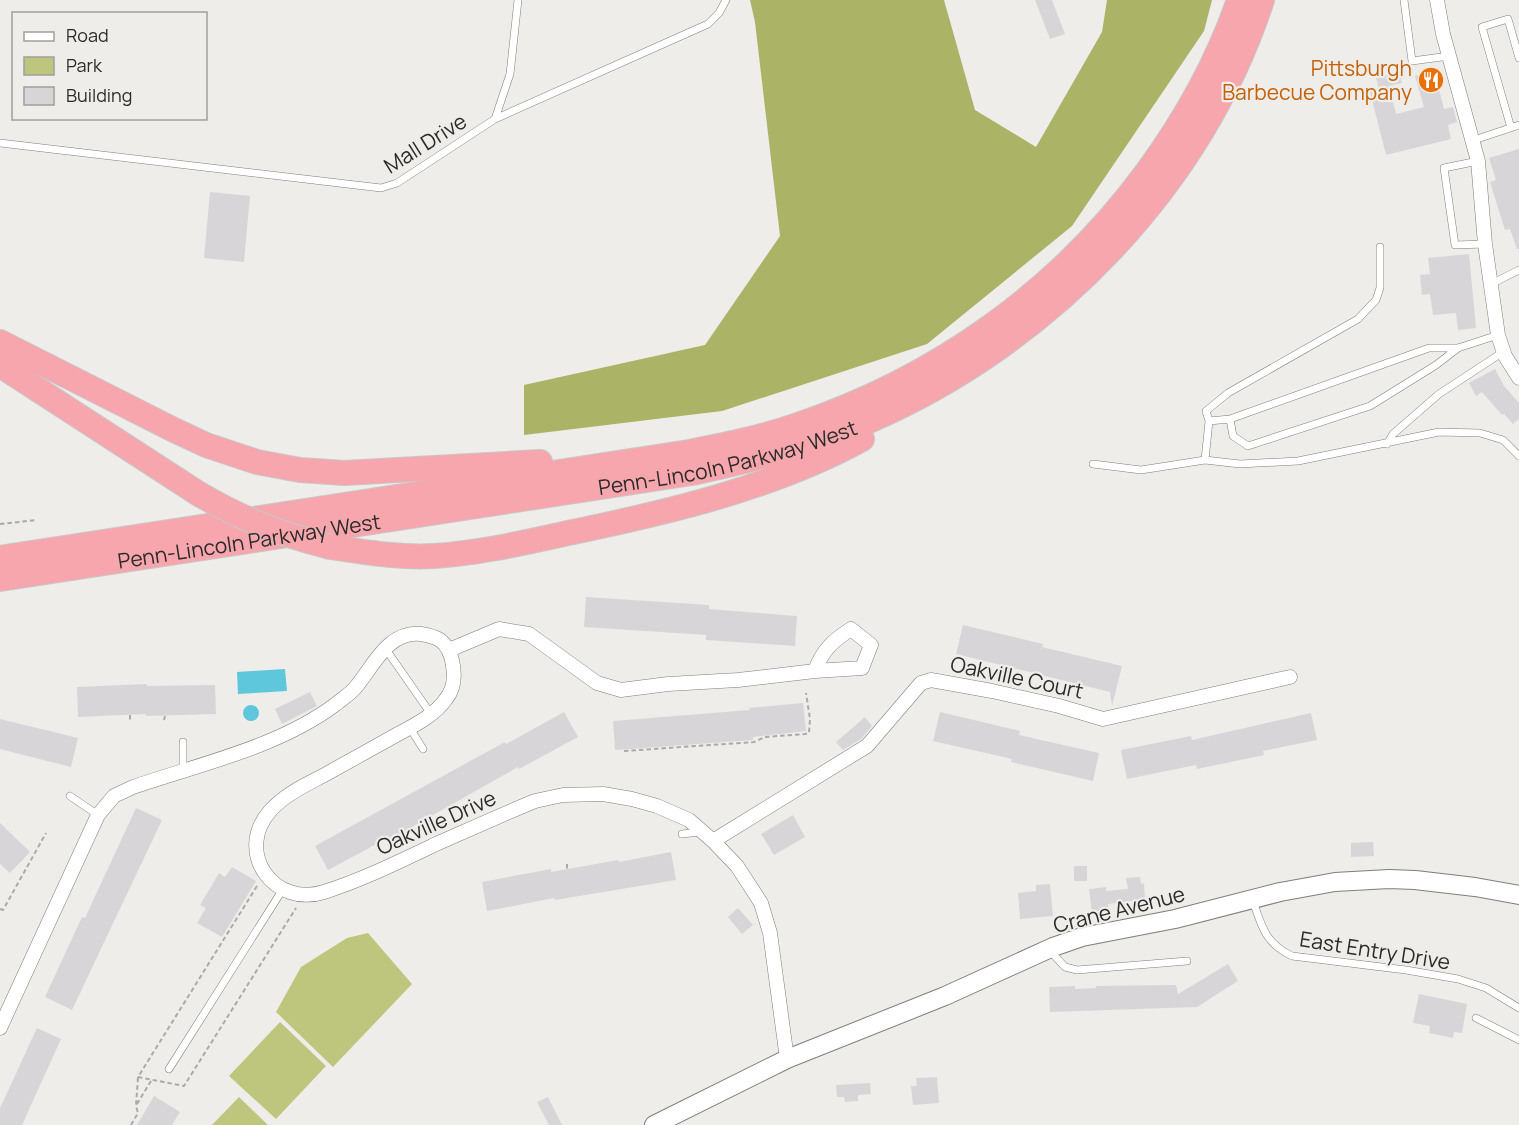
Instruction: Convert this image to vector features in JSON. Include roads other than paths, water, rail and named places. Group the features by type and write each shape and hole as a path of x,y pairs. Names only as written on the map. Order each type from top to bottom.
{"highway":[{"name":"Penn-Lincoln Parkway West","path":"0,558 689,453 793,427 869,397 927,368 984,332 1036,293 1094,237 1135,188 1174,132 1210,69 1239,0"},
{"name":"Penn-Lincoln Parkway West","path":"0,579 654,480 729,466 800,447 870,420 938,387 997,350 1050,309 1110,252 1152,201 1193,144 1240,53 1262,0"},
{"path":"0,342 206,445 257,462 300,470 366,472 689,453"},
{"path":"0,364 229,512 261,526 330,547 401,556 494,549 635,519 710,498 787,472 855,443 913,409 997,350"}],"street":[{"path":"1437,0 1440,23 1478,161 1485,244 1498,335 1503,352 1519,378"},
{"path":"448,650 499,629 529,634 567,668 597,683 621,690 815,671"},
{"path":"0,1028 98,814 114,796 133,787 287,734 353,690 392,642 416,633 440,640 448,650 454,673 454,686 446,700 431,714 410,728 290,794 279,802 261,823 255,852 268,878 274,885 283,889"},
{"name":"Oakville Court","path":"708,836 867,746 921,683 931,680 1059,706 1103,719 1290,677"},
{"name":"Oakville Drive","path":"283,889 297,894 314,895 334,889 535,801 563,795 603,794 649,804 689,820 708,836 737,866 761,903 770,933 788,1059"},
{"name":"Crane Avenue","path":"654,1125 788,1059 945,996 1048,949 1082,937 1175,919 1252,898 1335,882 1389,879 1475,887 1519,896"}],"lane":[{"path":"495,119 510,74 518,0"},
{"name":"Mall Drive","path":"0,143 381,188 398,183 495,119 708,24 719,13 726,0"},
{"path":"1404,0 1412,61 1449,56"},
{"path":"1511,128 1482,27 1508,20 1519,58"},
{"path":"1474,140 1519,125"},
{"path":"1478,161 1444,168 1455,245 1485,244"},
{"path":"1205,460 1209,421 1206,411 1228,393 1358,319 1376,300 1380,288 1380,247"},
{"path":"1491,284 1519,270"},
{"path":"1209,421 1230,419 1429,348 1458,348 1498,335"},
{"path":"1230,419 1233,436 1248,446 1370,406 1436,365 1458,348"},
{"path":"1387,444 1393,435 1439,394 1503,352"},
{"path":"1093,464 1141,470 1205,460 1240,464 1298,461 1439,432 1480,433 1503,440 1519,456"},
{"path":"385,648 431,714"},
{"path":"410,728 423,749"},
{"path":"183,742 183,770"},
{"path":"70,796 98,814"},
{"path":"682,834 708,836"},
{"path":"169,1069 283,889"},
{"name":"East Entry Drive","path":"1252,898 1262,928 1270,941 1280,950 1292,956 1458,979 1486,988 1519,1008"},
{"path":"1048,949 1065,967 1077,970 1186,961"},
{"path":"1476,1018 1519,1040"}],"water":[{"path":"285,669 287,691 238,694 237,672"},
{"path":"251,705 257,707 259,713 257,719 251,721 245,719 243,713 245,707"}],"place":[{"name":"Pittsburgh Barbecue Company","path":"1431,80"}]}
